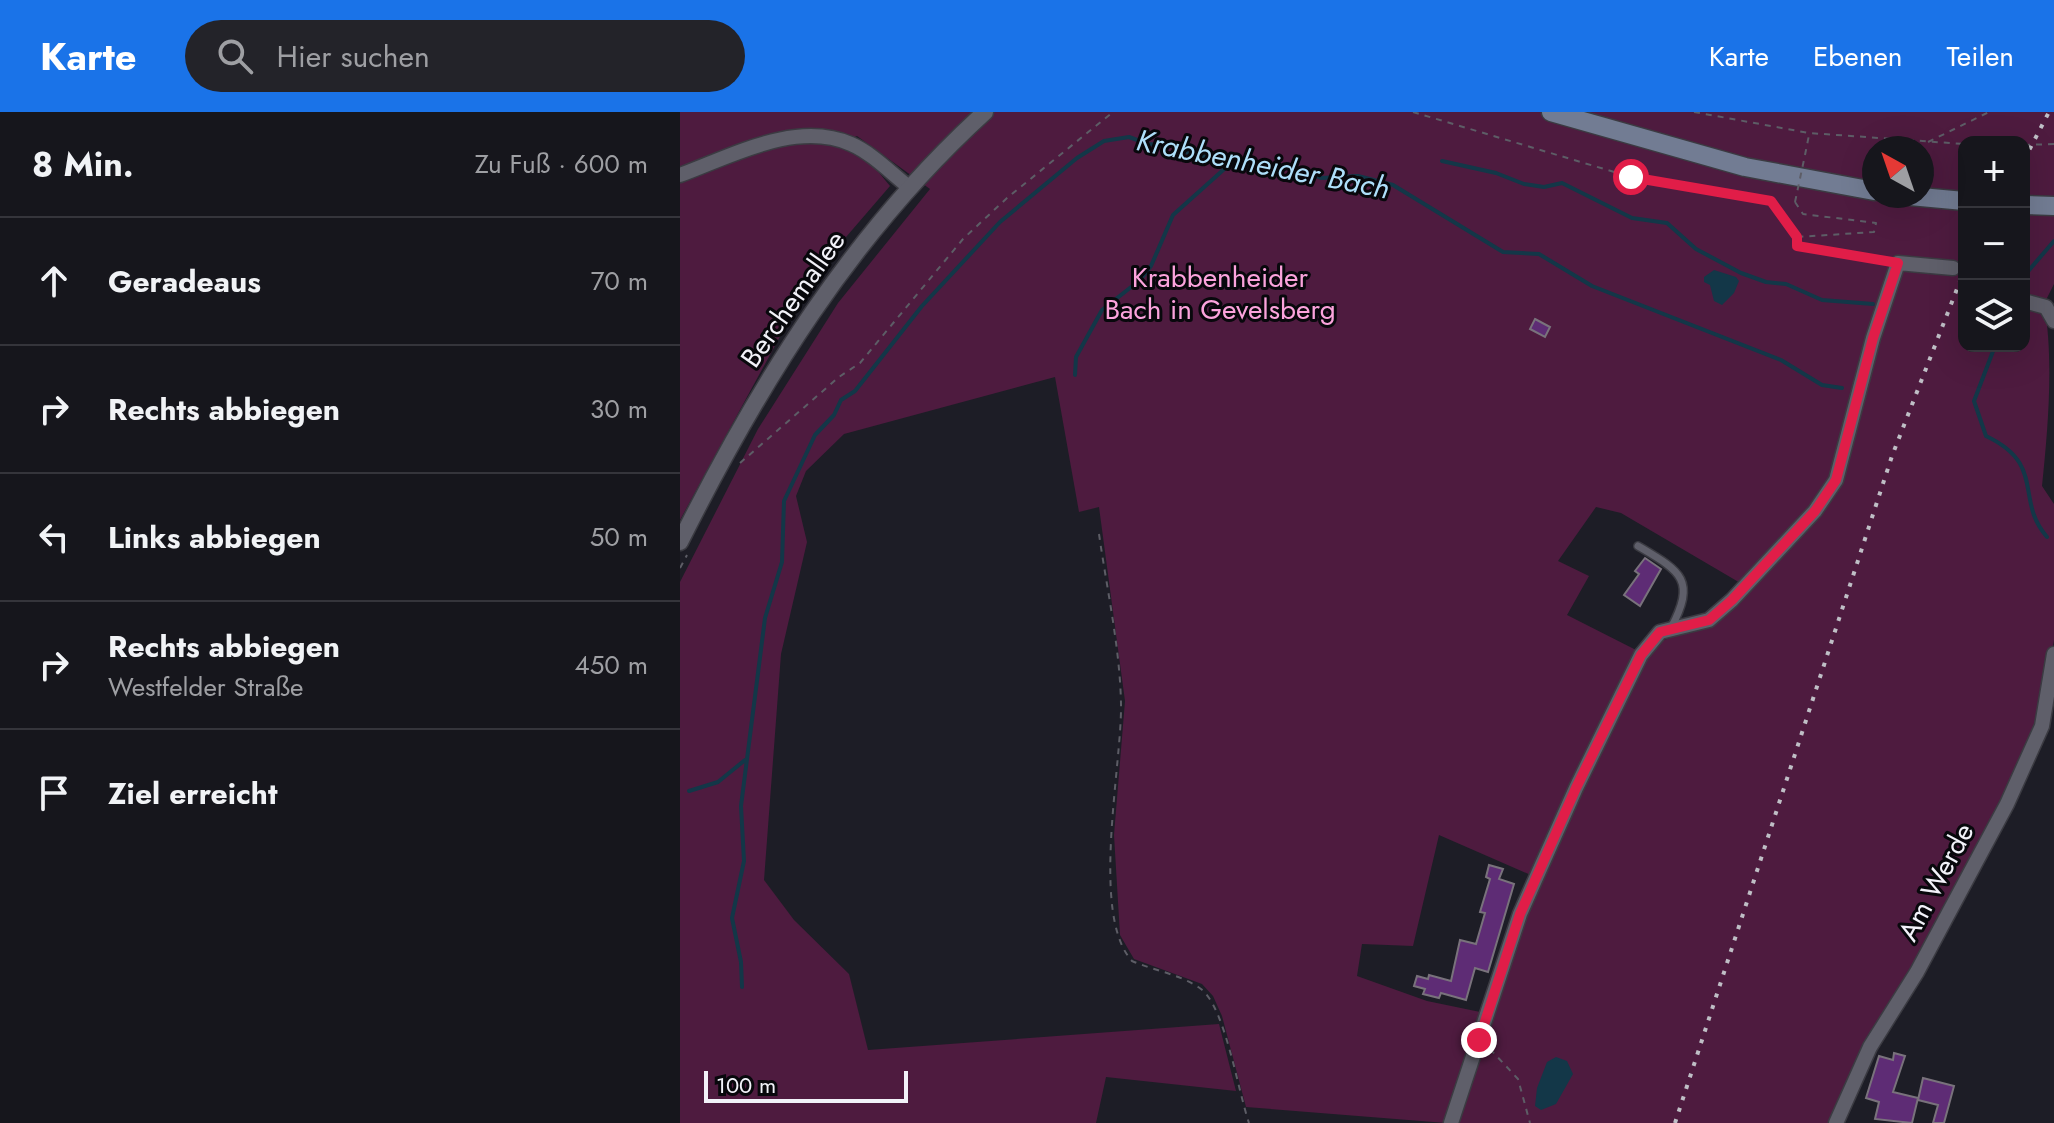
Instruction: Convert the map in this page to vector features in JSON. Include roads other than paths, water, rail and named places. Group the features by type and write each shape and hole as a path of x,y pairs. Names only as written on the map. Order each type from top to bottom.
{"main road":[{"path":"1551,112 1745,167 1862,189"},
{"path":"1934,198 1958,200"},
{"path":"2030,205 2054,206"}],"street":[{"name":"Berchemallee","path":"680,542 742,424 790,343 843,268 910,188 985,112"},
{"path":"680,175 773,141 806,136 853,144 910,188"},
{"path":"1451,1123 1520,914 1576,788 1641,655 1660,632 1709,620 1732,600 1815,511 1836,480 1873,338 1898,263 1953,268"},
{"path":"2030,303 2046,307 2054,321"},
{"name":"Am Werde","path":"1836,1123 1870,1047 1917,972 2007,804 2042,726 2054,654"}],"lane":[{"path":"1638,546 1665,562 1683,584 1686,595 1670,630"}],"water":[{"path":"1714,270 1736,277 1739,281 1734,293 1722,305 1714,301 1710,285 1704,282 1704,277"},
{"path":"1556,1057 1567,1061 1573,1074 1556,1104 1541,1110 1535,1106 1537,1088 1547,1062"}],"waterway":[{"name":"Krabbenheider Bach","path":"742,987 741,962 732,918 744,861 741,806 765,618 782,562 784,501 815,435 834,415 841,400 855,391 922,306 1000,222 1077,158 1104,141 1129,137 1148,144 1174,146 1194,156 1214,156 1244,166 1293,167 1321,178 1358,176 1393,185 1503,252 1539,254 1592,286 1781,360 1822,385 1842,388"},
{"path":"1442,161 1496,173 1524,184 1544,187 1562,183 1632,218 1667,223 1696,249 1741,273 1766,282 1786,284 1822,300 1873,304"},
{"path":"1075,375 1076,357 1102,310 1140,280 1151,266 1173,215 1231,163"},
{"path":"2030,269 2054,241"},
{"name":"Krabbenheider Bach","path":"1993,352 1974,401 1986,436 2005,447 2017,459 2037,523 2047,537"},
{"path":"689,791 718,782 745,760"}],"railway":[{"path":"2030,148 2049,112"},
{"path":"1675,1123 1892,456 1960,280"}],"park label":[{"name":"Krabbenheider Bach in Gevelsberg","path":"1220,293"}]}
